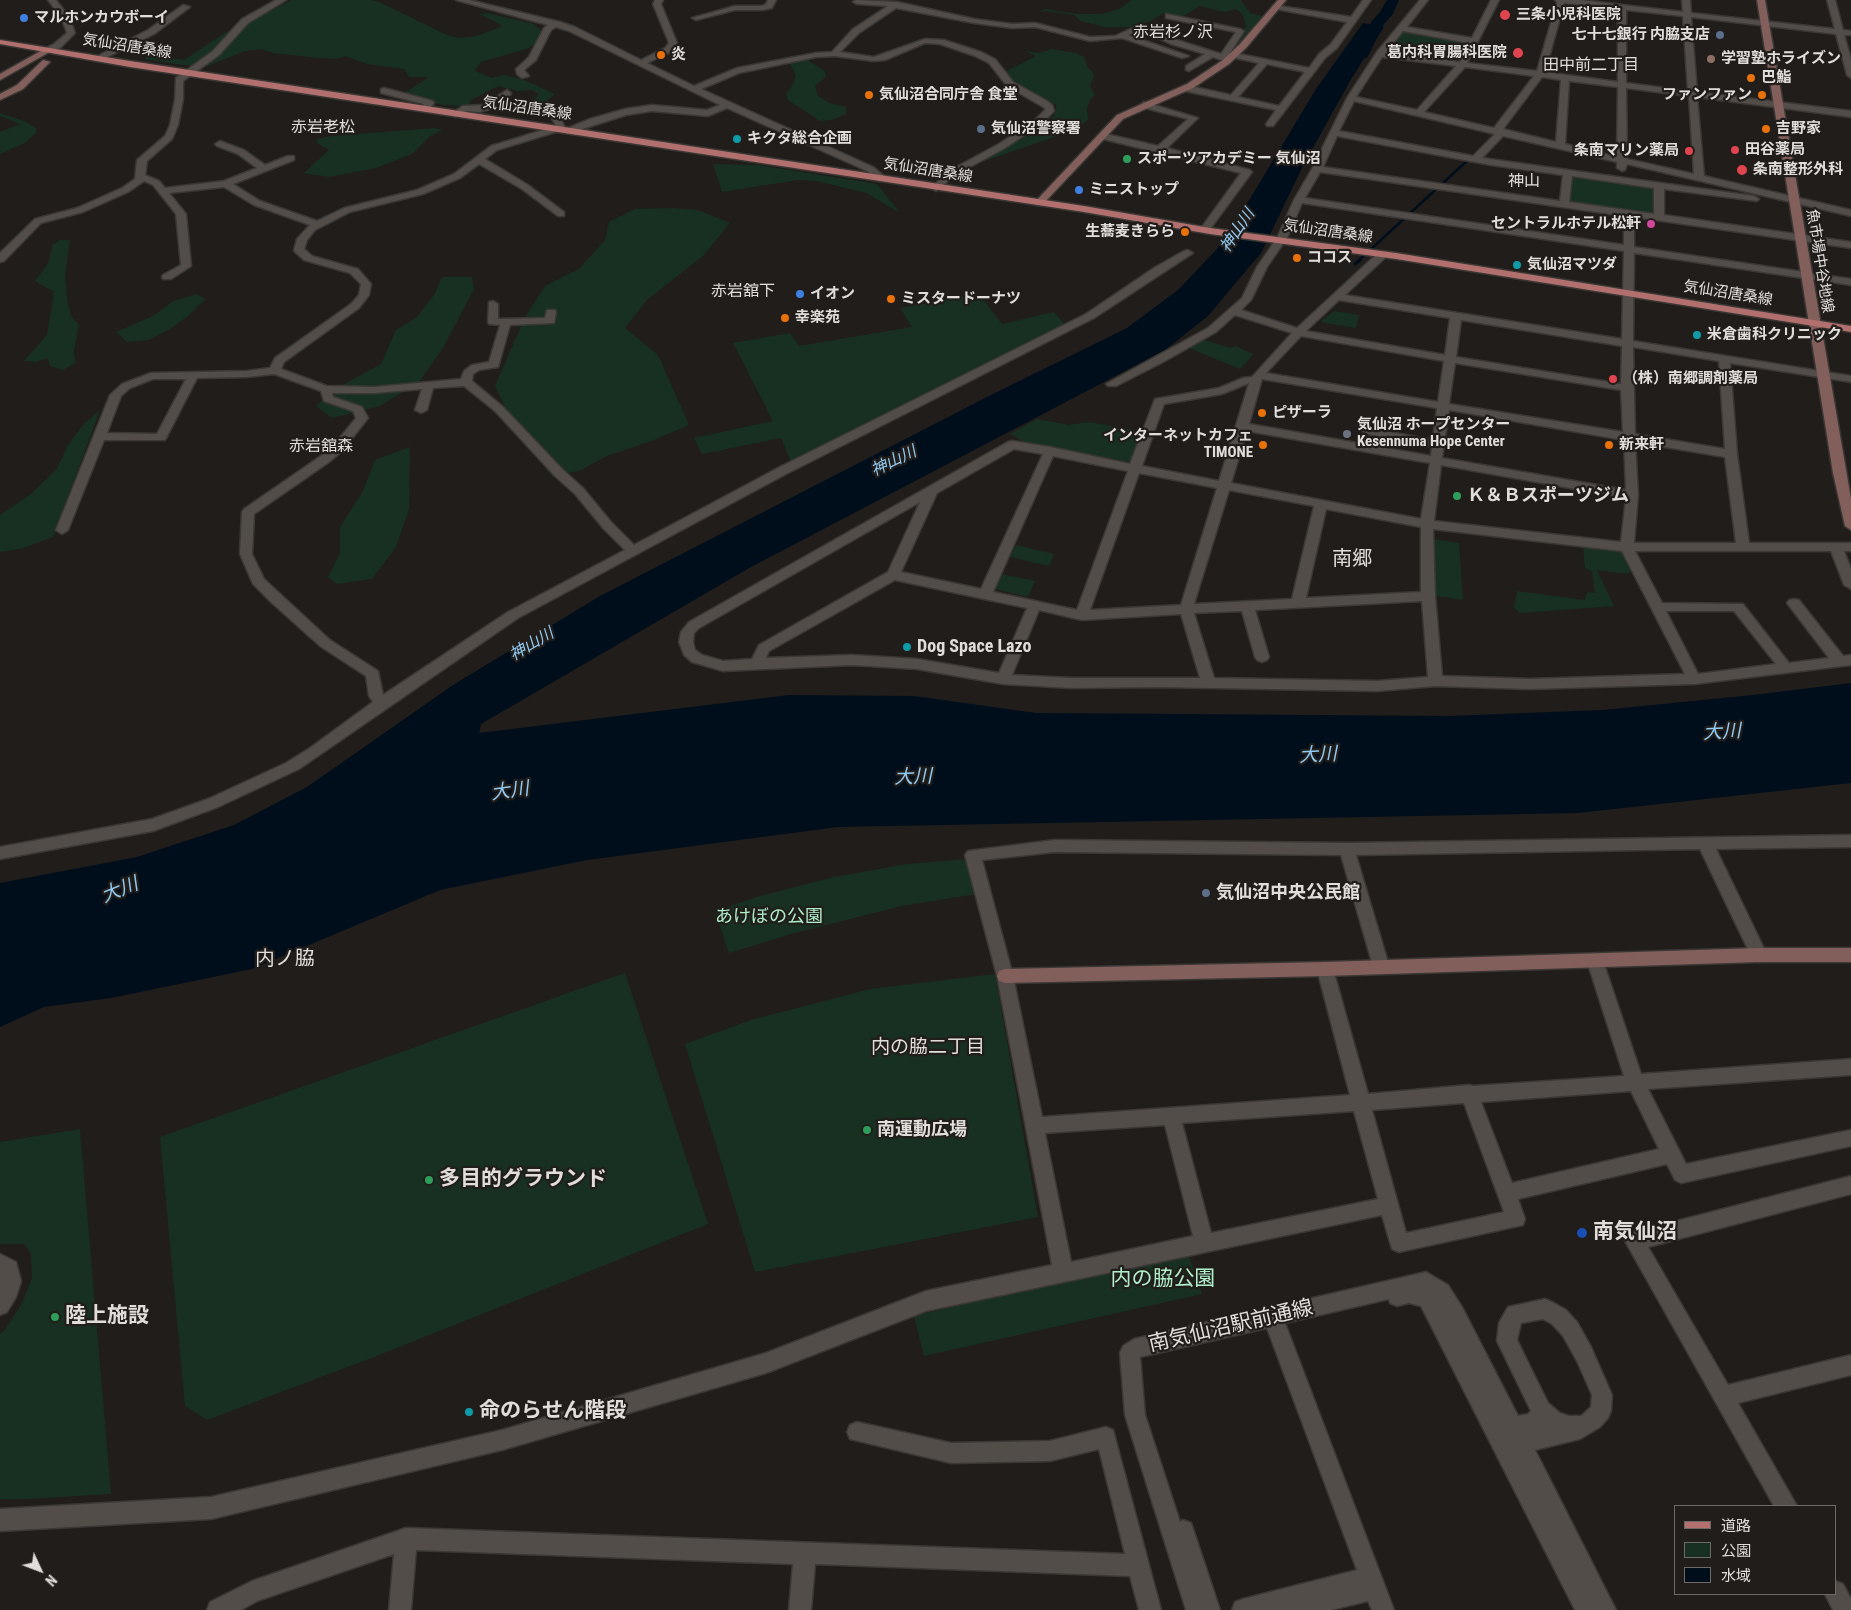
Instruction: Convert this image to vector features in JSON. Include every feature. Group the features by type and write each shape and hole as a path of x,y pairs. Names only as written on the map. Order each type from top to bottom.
{"main road":[{"name":"気仙沼唐桑線","path":"0,42 455,114 564,129 936,188 1358,251 1851,329"}],"street":[{"path":"0,76 57,46 70,33 65,18 52,0"},
{"path":"0,259 26,230 38,221 80,210 125,190 140,180 142,160 169,137 177,111 179,80 216,53 245,21 282,0"},
{"path":"460,0 572,29 726,105 870,169 882,179"},
{"path":"640,62 668,50 674,43 656,4 659,0"},
{"path":"721,10 730,0"},
{"path":"696,18 721,10 762,8 769,6 772,0"},
{"path":"1270,124 1322,56 1334,46 1367,0"},
{"path":"1112,384 1212,330 1246,300 1276,240 1317,170 1351,98 1380,54 1424,0"},
{"path":"1418,113 1462,65 1495,0"},
{"path":"1475,159 1500,131 1540,74 1560,0 1851,33"},
{"path":"1686,0 1700,176"},
{"name":"魚市場中谷地線","path":"1760,0 1824,374 1839,473 1851,526"},
{"path":"1831,0 1851,75"},
{"path":"857,2 899,2 974,21 1012,26 1034,25 1080,38 1110,39 1122,36 1147,24 1168,29"},
{"path":"834,54 856,31 899,2"},
{"path":"1039,203 1120,117 1185,88 1228,55 1279,4 1352,20"},
{"path":"98,58 151,32 186,7"},
{"path":"1621,180 1623,159 1622,7"},
{"path":"721,10 720,13 762,18"},
{"path":"1169,16 1240,31 1228,55"},
{"path":"526,76 520,72 520,69 533,58 548,29 557,24"},
{"path":"1401,28 1474,41"},
{"path":"1135,29 1151,32 1211,54 1265,61 1311,71"},
{"path":"1122,36 1185,56"},
{"path":"1193,38 1228,55"},
{"path":"694,88 737,71 816,55 834,54 874,59 882,58 917,42 941,42 985,57 992,61 1010,84 1049,107 1050,111 1038,122 1002,146 952,173 936,188"},
{"path":"1188,68 1211,54"},
{"path":"1380,54 1851,114"},
{"path":"1233,98 1265,61"},
{"path":"0,98 20,88 46,62"},
{"path":"1560,145 1565,78"},
{"path":"1185,88 1281,109"},
{"path":"384,91 430,103 424,109"},
{"path":"455,114 466,108 487,107 507,93"},
{"path":"1351,98 1700,176 1794,202"},
{"path":"275,371 279,360 356,306 364,295 366,284 354,271 308,258 299,250 302,239 318,225 347,210 420,192 457,176 494,148 625,112 652,108 708,113 726,105"},
{"path":"1144,105 1194,118 1160,150"},
{"path":"553,113 564,129"},
{"path":"1333,133 1475,159 1794,202 1851,213"},
{"path":"1102,136 1247,172 1209,229"},
{"path":"220,144 240,152 263,168"},
{"path":"163,191 226,184 291,158"},
{"path":"479,160 525,187 562,214"},
{"path":"1317,170 1629,212 1851,245"},
{"path":"1564,204 1568,172"},
{"path":"140,176 156,183 181,214 186,266 167,277"},
{"path":"226,184 257,203 318,225"},
{"path":"1659,185 1659,217"},
{"path":"1299,200 1851,282"},
{"path":"1629,212 1627,388 1632,495 1627,547 1694,679"},
{"path":"0,853 153,825 213,803 293,766 382,703 514,615 869,426 1082,320 1188,253"},
{"path":"1209,684 1186,609 1257,377 1299,332 1382,255"},
{"path":"1338,297 1851,379"},
{"path":"493,304 493,322 550,321 552,312"},
{"path":"1233,311 1311,336 1627,388"},
{"path":"1435,681 1428,596 1427,524 1456,316"},
{"path":"466,382 468,373 476,367 494,365 506,322"},
{"path":"1724,359 1731,454 1744,548"},
{"path":"62,530 116,395 126,386 151,376 247,374 275,371 326,389 375,390 466,382 499,409 559,473 579,491 607,525 634,551"},
{"path":"99,436 161,438 193,375"},
{"path":"1082,615 1159,401 1222,391 1257,377 1443,405 1731,454"},
{"path":"421,410 429,384"},
{"path":"326,389 328,399 358,409 362,418 338,448 325,459 248,512 246,554 258,581 277,600 325,643 373,674 376,696 382,703"},
{"path":"1241,426 1632,495"},
{"path":"1368,431 1438,444"},
{"path":"1845,661 1694,679 1530,684 1435,681 1377,686 1071,683 1004,679 908,663 852,660 723,666 697,659 689,652 686,642 688,632 694,625 1012,445 1427,524 1627,547 1851,547"},
{"path":"986,593 1050,452"},
{"path":"756,663 764,648 893,575 931,492"},
{"path":"1298,603 1321,504"},
{"path":"1836,547 1851,585"},
{"path":"893,575 986,593 1082,615 1428,596"},
{"path":"1794,603 1845,661"},
{"path":"1004,679 1035,605"},
{"path":"1246,606 1262,657"},
{"path":"1657,607 1738,607 1786,668"},
{"path":"1064,1272 1005,976 973,855 1056,846 1347,849 1851,841"},
{"path":"1705,843 1759,955"},
{"path":"1347,849 1380,966"},
{"path":"1005,976 1325,969 1759,955 1851,955"},
{"path":"1595,961 1635,1081 1681,1174 1851,1138"},
{"path":"1325,969 1399,1243 1516,1220 1469,1093"},
{"path":"1034,1126 1851,1066"},
{"path":"1170,1116 1204,1243"},
{"path":"1506,1193 1672,1155"},
{"path":"1785,1505 1634,1241 1851,1185"},
{"path":"0,1520 211,1508 502,1440 766,1363 926,1301 1389,1204"},
{"path":"0,1263 9,1269 11,1280 9,1290 0,1305"},
{"name":"南気仙沼駅前通線","path":"1197,1610 1135,1415 1130,1353 1134,1349 1410,1293 1426,1298 1436,1313 1512,1438 1605,1610"},
{"path":"1512,1438 1573,1432 1594,1420 1601,1411 1602,1396 1584,1354 1570,1329 1559,1317 1545,1310 1516,1314 1509,1322 1507,1342 1541,1410 1554,1421 1569,1426 1583,1426"},
{"path":"1274,1320 1384,1610"},
{"name":"南気仙沼駅前通線","path":"1208,1610 1145,1417 1138,1362 1153,1352 1274,1320"},
{"path":"1723,1396 1851,1366"},
{"path":"1512,1438 1539,1418 1541,1410"},
{"path":"856,1432 951,1452 1050,1451 1106,1437 1137,1565 1150,1610"},
{"name":"南気仙沼駅前通線","path":"1512,1438 1587,1610"},
{"path":"218,1610 252,1592 406,1539 1137,1565"},
{"path":"400,1610 406,1539"},
{"path":"800,1610 804,1554"},
{"path":"1243,1610 1373,1583"},
{"path":"1287,1610 1373,1583"},
{"path":"1836,1594 1845,1610"}],"green space":[{"path":"292,0 371,0 379,2 447,35 458,38 476,36 501,27 500,24 479,14 487,13 534,24 544,33 543,39 529,48 481,62 475,71 492,78 504,75 524,80 555,94 539,108 518,110 514,107 533,100 539,94 531,90 518,91 498,86 471,100 470,104 461,106 443,105 403,94 429,77 409,77 404,69 367,64 345,56 337,59 318,58 273,53 262,49 245,51 208,66 182,65 145,59 147,55 184,60 223,34"},
{"path":"1132,0 1241,0 1250,13 1262,16 1244,40 1227,56 1239,42 1246,26 1243,15 1236,9 1224,12 1200,6 1182,17 1163,13 1151,21 1131,27 1104,27 1081,21 1074,15 1047,11 1039,12 1045,9 1077,14 1102,14 1119,9"},
{"path":"1403,32 1465,43 1455,63 1386,53"},
{"path":"1051,49 1077,53 1084,57 1088,68 1093,72 1094,77 1090,86 1095,95 1090,100 1087,108 1088,120 1072,131 970,166 1019,140 1054,116 1057,106 1016,85 1005,72 1036,56 1025,51 1039,53"},
{"path":"798,60 807,60 824,70 826,77 815,86 818,96 830,103 846,107 846,114 832,120 820,121 788,100 786,94 796,76 790,63"},
{"path":"0,113 24,121 36,128 36,133 25,143 0,154 0,132 20,124 0,116"},
{"path":"434,128 442,130 430,136 412,154 376,168 329,177 304,173 329,150 318,144 317,139 331,136"},
{"path":"713,164 758,165 877,184 900,213 866,193 817,181 798,180 722,192"},
{"path":"1571,176 1654,188 1652,214 1567,202"},
{"path":"673,208 698,210 730,223 704,255 647,300 625,328 658,355 689,425 654,440 607,456 581,470 553,477 518,435 495,386 525,317 545,286 579,269 605,240 609,222 635,209"},
{"path":"60,240 70,240 65,274 67,301 72,318 79,324 74,351 75,363 63,370 50,366 48,358 37,362 24,361 47,335 54,292 35,281 49,262 52,245"},
{"path":"442,277 472,277 474,289 443,348 419,382 380,406 332,418 316,406 337,388 381,364 396,330 416,318 434,295"},
{"path":"196,294 205,299 188,316 170,329 149,340 127,342 116,332 153,316 173,301"},
{"path":"979,294 1002,324 1054,312 1065,325 791,462 781,438 702,454 694,438 773,421 733,343 790,333 799,346 912,327 900,308"},
{"path":"1334,311 1359,315 1356,328 1320,322"},
{"path":"1202,339 1230,348 1235,346 1254,354 1240,369 1189,348"},
{"path":"100,410 53,537 24,548 0,552 0,515 31,494 56,470 68,445 83,425"},
{"path":"1037,419 1069,425 1088,422 1146,432 1131,462 1028,444 1010,434"},
{"path":"410,447 409,509 396,547 372,579 337,584 328,577 340,553 340,527 362,493 375,460"},
{"path":"1434,539 1459,543 1463,600 1436,596"},
{"path":"1016,545 1054,554 1049,566 1010,557"},
{"path":"1583,547 1622,552 1631,571 1627,574 1597,570 1614,606 1520,613 1514,608 1517,591 1585,600 1587,592 1595,593 1592,571 1585,568"},
{"path":"1002,574 1035,581 1028,597 995,589"},
{"name":"あけぼの公園","path":"968,859 977,894 902,906 791,934 729,953 715,911 760,896 834,877 907,864"},
{"name":"多目的グラウンド","path":"625,973 708,1224 374,1357 207,1420 185,1406 160,1137"},
{"name":"南運動広場","path":"995,974 1038,1217 755,1272 685,1044 751,1020 870,989"},
{"name":"陸上施設","path":"80,1129 111,1494 0,1499 0,1334 5,1330 22,1303 32,1278 31,1254 24,1244 0,1244 0,1142"},
{"name":"内の脇公園","path":"1187,1251 1202,1294 924,1356 914,1316"}],"water":[{"name":"大川","path":"1363,23 1384,27 1350,81 1304,164 1261,253 1208,316 1165,350 751,567 481,724 479,733 789,695 914,696 1036,713 1450,716 1602,710 1851,683 1851,783 1578,813 838,827 587,860 440,890 252,969 111,998 44,1007 0,1027 0,883 137,857 234,825 307,787 453,685 600,596 989,396 1127,328 1178,290 1217,249 1245,207 1316,89"}],"waterway":[{"name":"神山川","path":"1362,55 1378,22 1386,14 1393,0"},
{"path":"1358,261 1493,137"},
{"path":"1355,264 1360,260"}],"place":[{"name":"三条小児科医院","path":"1505,15"},
{"name":"マルホンカウボーイ","path":"24,18"},
{"name":"七十七銀行 内脇支店","path":"1720,35"},
{"name":"葛内科胃腸科医院","path":"1518,53"},
{"name":"炎","path":"661,55"},
{"name":"学習塾ホライズン","path":"1711,59"},
{"name":"巴鮨","path":"1751,78"},
{"name":"気仙沼合同庁舎 食堂","path":"869,95"},
{"name":"ファンファン","path":"1762,95"},
{"name":"気仙沼警察署","path":"981,129"},
{"name":"吉野家","path":"1766,129"},
{"name":"キクタ総合企画","path":"737,139"},
{"name":"田谷薬局","path":"1735,150"},
{"name":"条南マリン薬局","path":"1689,151"},
{"name":"スポーツアカデミー 気仙沼","path":"1127,159"},
{"name":"条南整形外科","path":"1742,170"},
{"name":"ミニストップ","path":"1079,190"},
{"name":"セントラルホテル松軒","path":"1651,224"},
{"name":"生蕎麦きらら","path":"1185,232"},
{"name":"ココス","path":"1297,258"},
{"name":"気仙沼マツダ","path":"1517,265"},
{"name":"イオン","path":"800,294"},
{"name":"ミスタードーナツ","path":"891,299"},
{"name":"幸楽苑","path":"785,318"},
{"name":"米倉歯科クリニック","path":"1697,335"},
{"name":"（株）南郷調剤薬局","path":"1613,379"},
{"name":"ピザーラ","path":"1262,413"},
{"name":"気仙沼 ホープセンター Kesennuma Hope Center","path":"1347,434"},
{"name":"インターネットカフェ TIMONE","path":"1263,445"},
{"name":"新来軒","path":"1609,445"},
{"name":"Ｋ＆Ｂスポーツジム","path":"1457,496"},
{"name":"Dog Space Lazo","path":"907,647"},
{"name":"気仙沼中央公民館","path":"1206,893"},
{"name":"南運動広場","path":"867,1130"},
{"name":"多目的グラウンド","path":"429,1180"},
{"name":"南気仙沼","path":"1582,1233"},
{"name":"陸上施設","path":"55,1317"},
{"name":"命のらせん階段","path":"469,1412"}],"district":[{"name":"赤岩杉ノ沢","path":"1173,33"},
{"name":"田中前二丁目","path":"1591,66"},
{"name":"赤岩老松","path":"323,128"},
{"name":"神山","path":"1524,182"},
{"name":"赤岩舘下","path":"743,292"},
{"name":"赤岩舘森","path":"321,447"},
{"name":"南郷","path":"1352,560"},
{"name":"内ノ脇","path":"285,960"},
{"name":"内の脇二丁目","path":"928,1048"}]}
